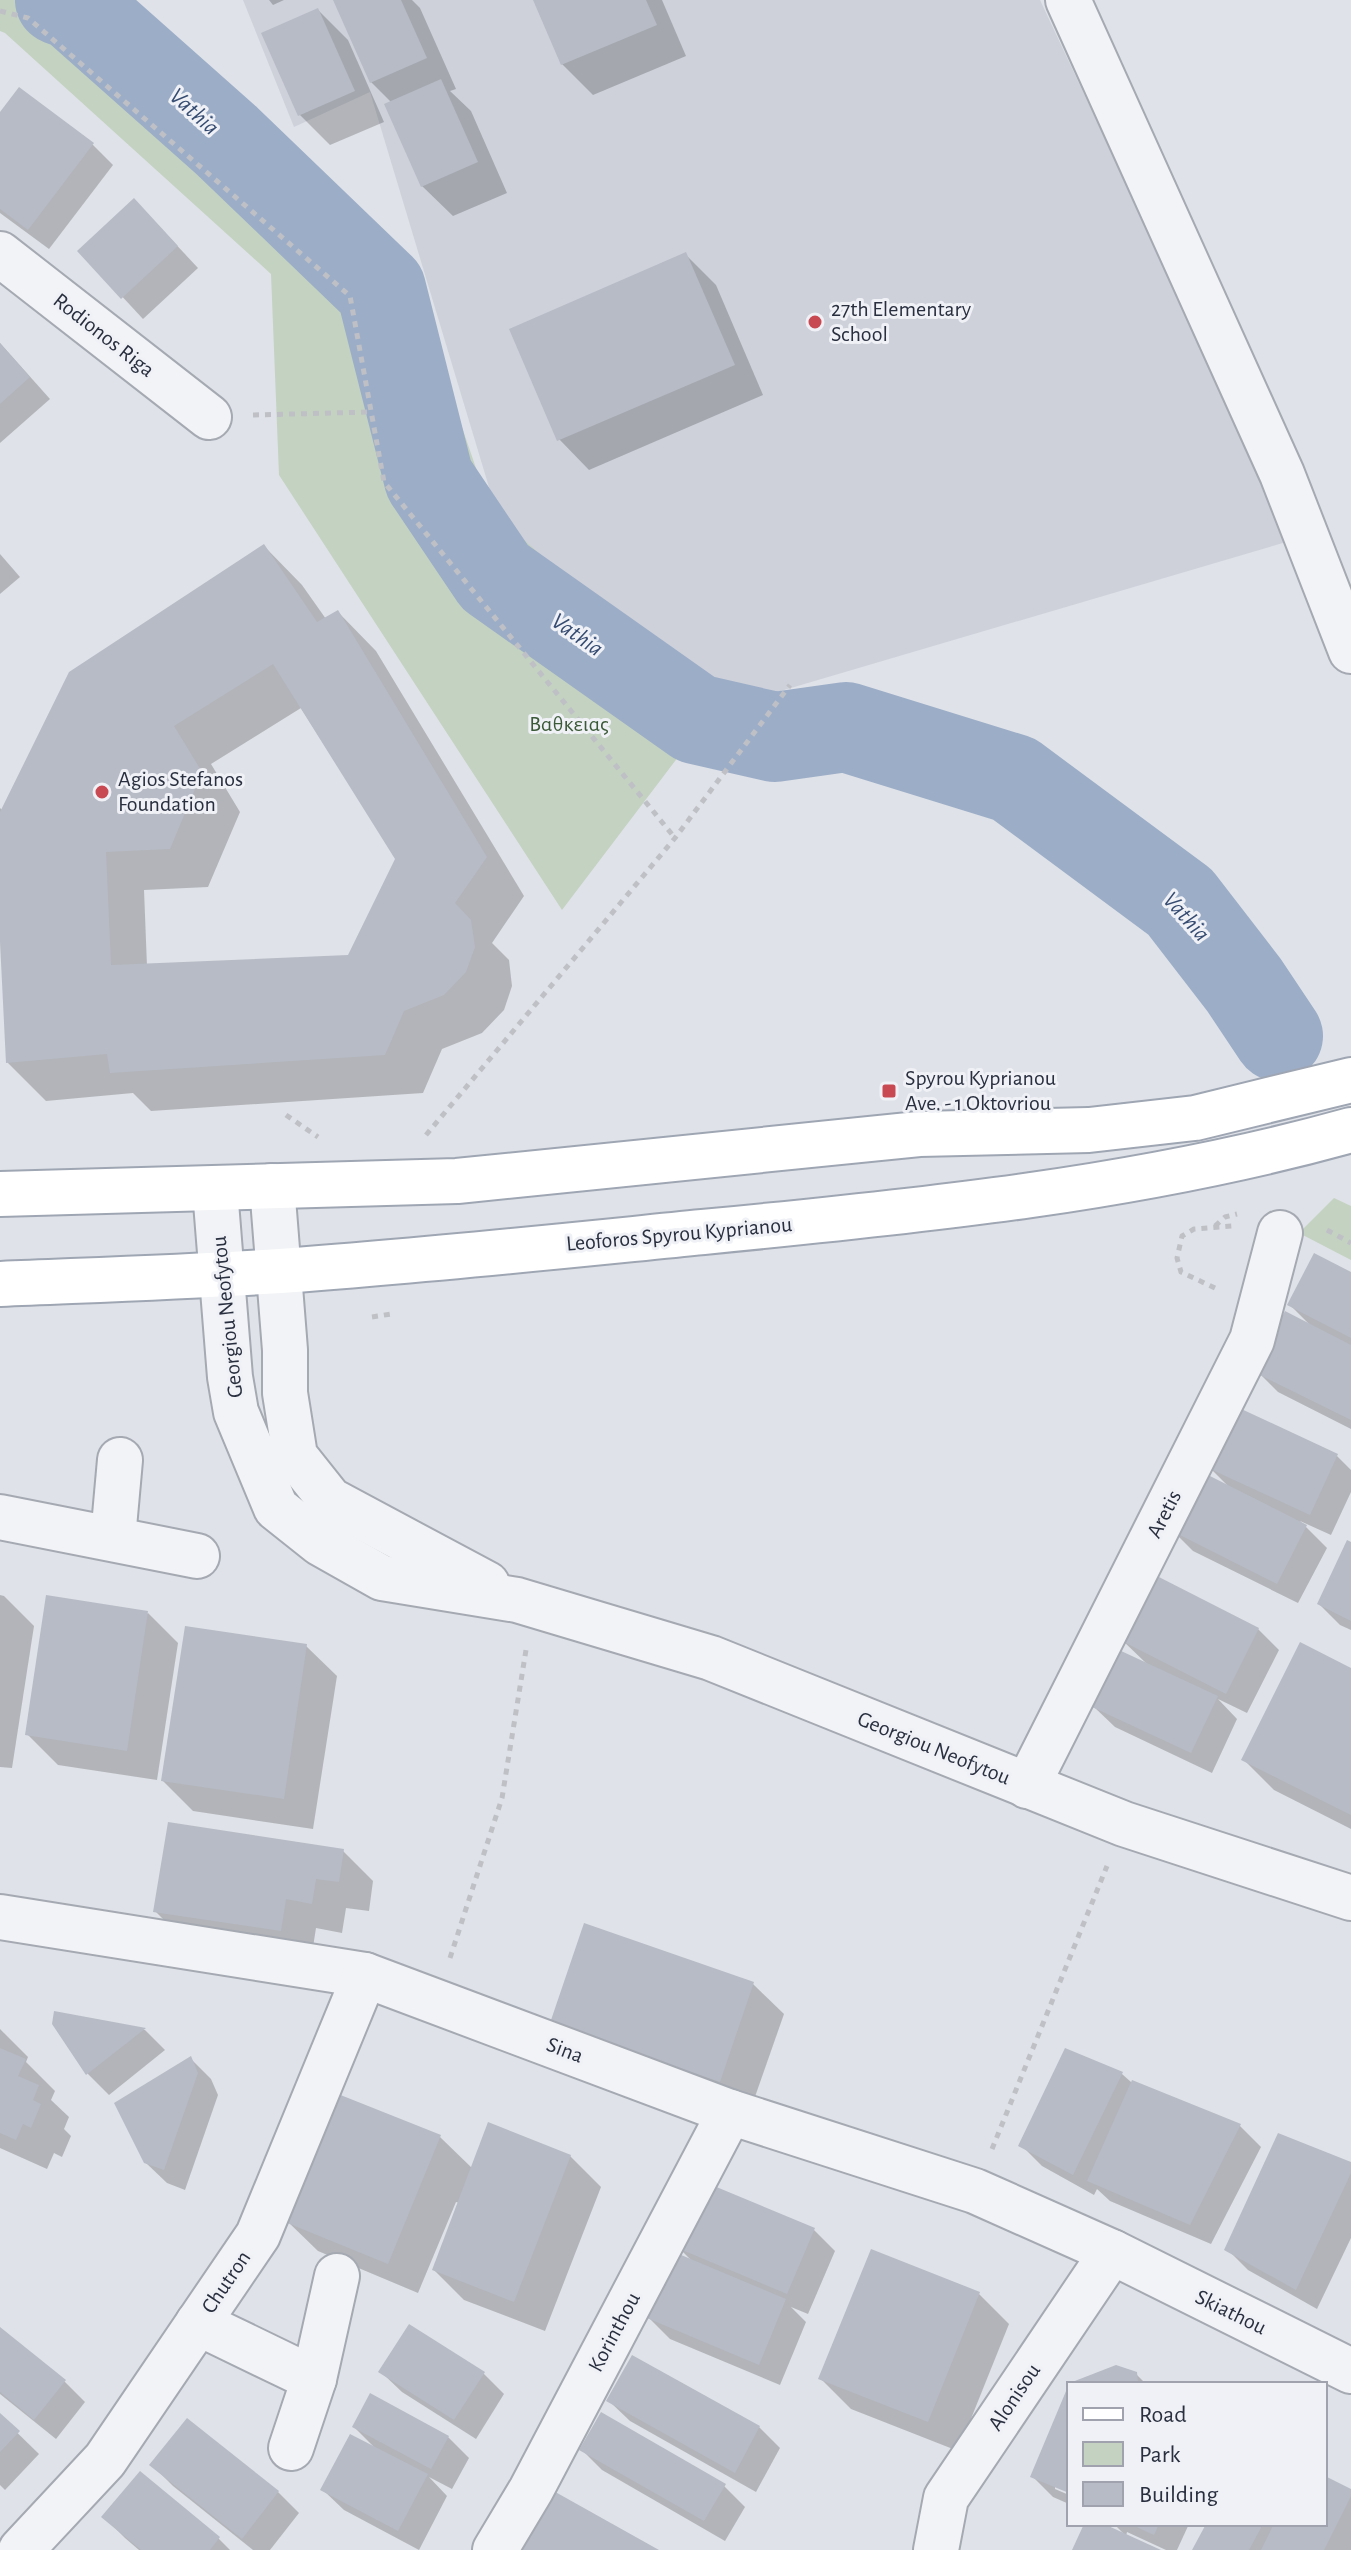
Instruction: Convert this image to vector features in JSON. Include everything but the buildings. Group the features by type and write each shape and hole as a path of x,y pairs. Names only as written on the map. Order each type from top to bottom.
{"main road":[{"path":"0,1194 457,1181 919,1134 1089,1130 1195,1118 1351,1080"},
{"name":"Leoforos Spyrou Kyprianou","path":"0,1284 278,1271 921,1211 1094,1186 1351,1130"}],"street":[{"path":"1068,0 1282,474 1351,651"},
{"name":"Rodionos Riga","path":"0,254 209,417"},
{"name":"Georgiou Neofytou","path":"272,1186 285,1350 285,1393 295,1456 330,1500 428,1552 522,1620"},
{"name":"Georgiou Neofytou","path":"215,1190 230,1377 236,1412 276,1508 320,1543 382,1578 522,1620 711,1658 1124,1824 1351,1898"},
{"name":"Aretis","path":"1027,1786 1252,1340 1280,1233"},
{"path":"113,1538 120,1460"},
{"path":"0,1517 197,1556"},
{"name":"Sina","path":"0,1917 365,1975 730,2112 975,2191 1112,2252"},
{"name":"Chutron","path":"21,2550 105,2460 258,2235 365,1975"},
{"name":"Korinthou","path":"495,2550 531,2490 730,2112"},
{"name":"Skiathou","path":"1112,2252 1351,2371"},
{"name":"Alonisou","path":"936,2550 946,2498 1112,2252"},
{"path":"291,2448 314,2379 337,2276"},
{"path":"198,2323 314,2379"}],"path":[{"path":"0,11 28,18 350,296 384,482 675,838"},
{"path":"209,417 371,412"},
{"path":"417,1145 675,838 790,685"},
{"path":"286,1115 324,1141"},
{"path":"1214,1227 1194,1229 1182,1236 1177,1258 1181,1272 1222,1291"},
{"path":"436,2001 502,1798 522,1620"},
{"path":"975,2191 1124,1824"},
{"path":"1095,1861 1122,1871"}],"shaded area":[{"name":"27th Elementary School","path":"243,0 1040,0 1293,540 713,711 498,517 370,92 294,127"}],"green space":[{"name":"Βαθκειας","path":"0,0 102,0 404,258 490,509 713,711 562,910 279,475 271,274 0,31"},
{"path":"1334,1198 1351,1206 1351,1260 1299,1233"}],"waterway":[{"name":"Vathia","path":"60,0 74,5 226,140 381,289 429,479 495,577 696,719 775,737 846,727 1014,779 1180,902 1244,985 1278,1036"}],"place":[{"name":"27th Elementary School","path":"815,322"},
{"name":"Agios Stefanos Foundation","path":"102,792"},
{"name":"Spyrou Kyprianou Ave. - 1 Oktovriou","path":"889,1091"}]}
